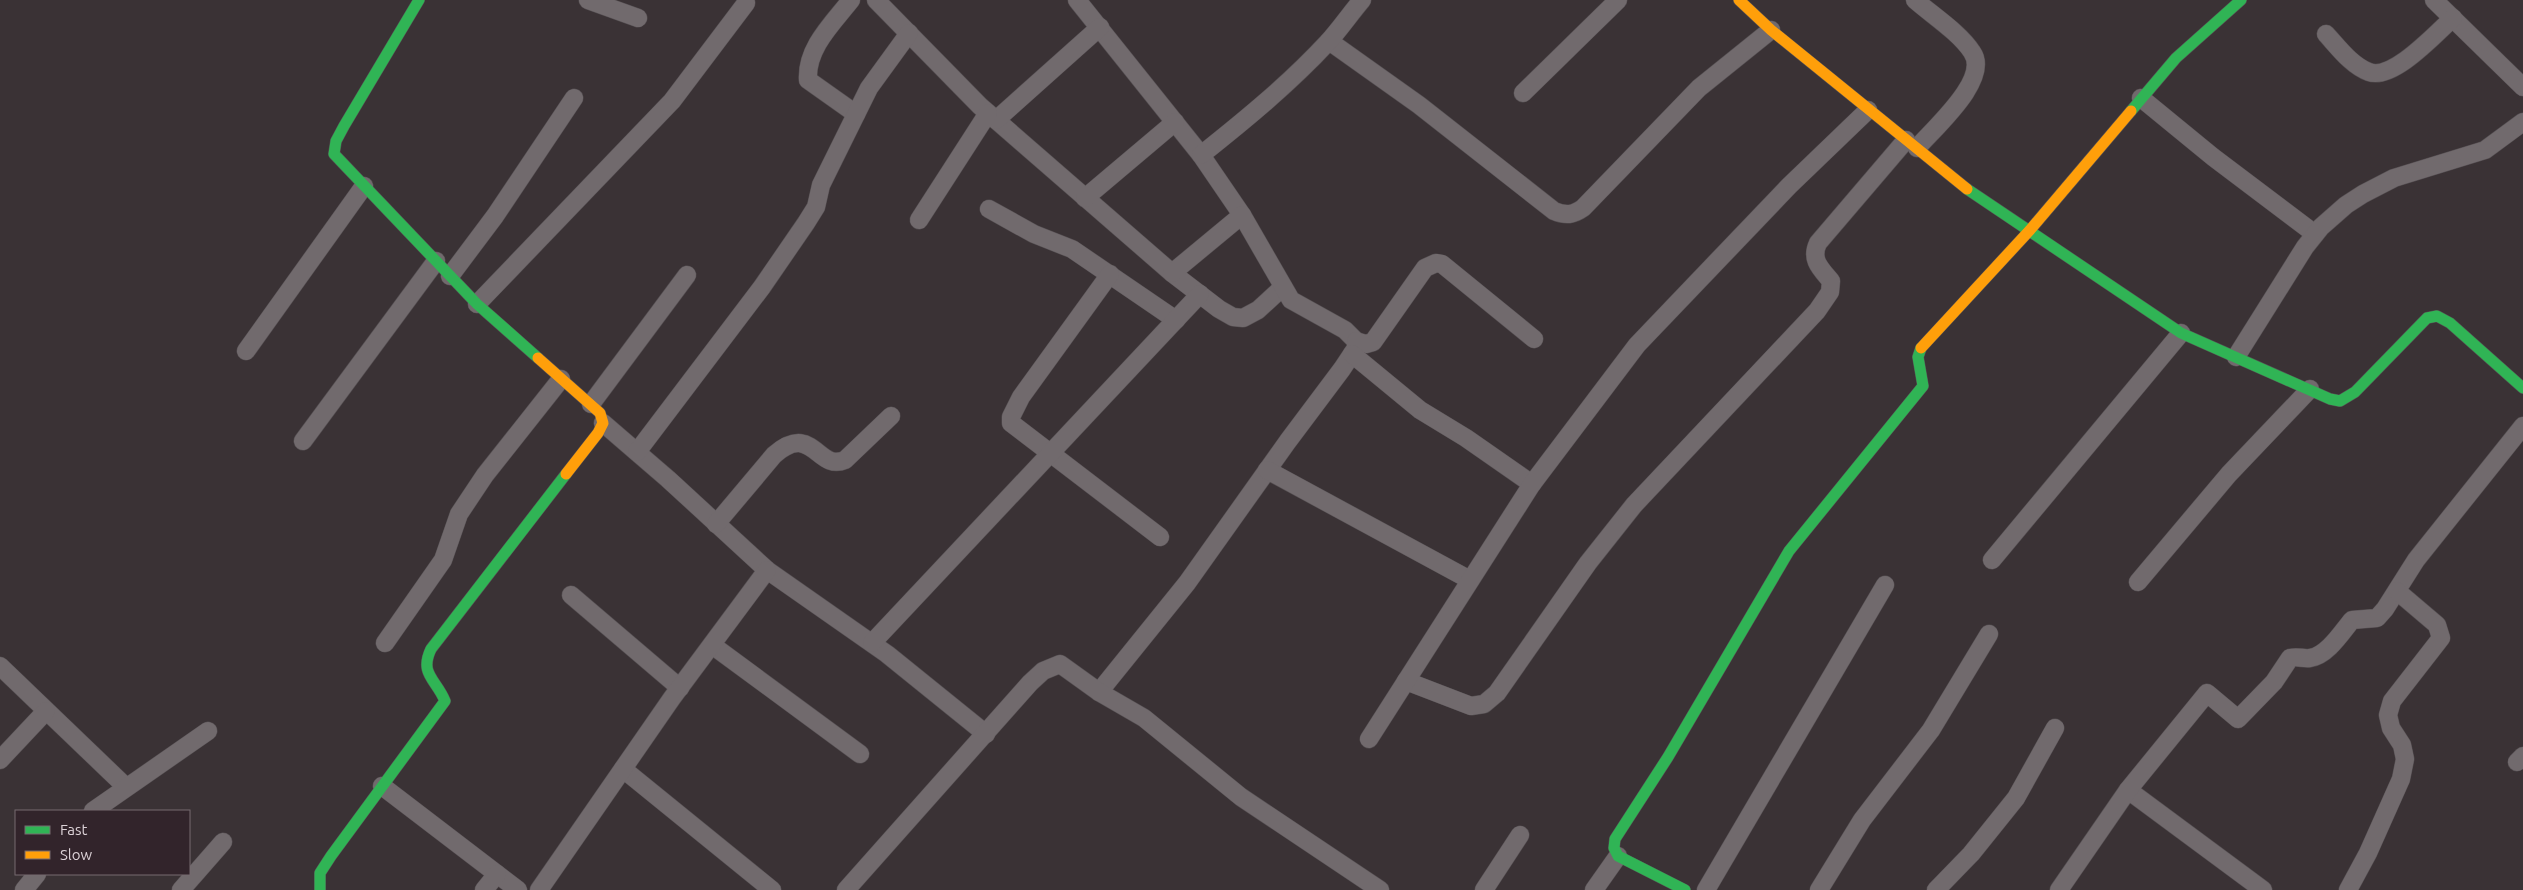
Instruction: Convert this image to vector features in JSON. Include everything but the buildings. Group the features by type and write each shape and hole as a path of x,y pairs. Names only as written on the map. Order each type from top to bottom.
{"street":[{"path":"419,0 336,141 334,154 477,304 591,404 600,413 603,423 767,570 872,643 986,734"},
{"path":"588,0 638,18"},
{"path":"852,0 819,40 810,59 807,71 808,80 815,88 856,114"},
{"path":"876,0 992,116 1172,273 1219,310 1233,317 1243,318 1258,310 1283,288"},
{"path":"1078,0 1201,156 1242,216 1290,300 1345,330 1354,348 1420,410 1466,438 1532,484"},
{"path":"1201,156 1260,108 1329,41 1362,0"},
{"path":"1524,93 1618,0"},
{"path":"1739,0 1771,30 1975,195 2030,230 2181,333 2310,390 2340,401 2355,392 2427,318 2437,316 2450,323 2523,388"},
{"path":"1406,681 1471,706 1484,704 1497,693 1588,563 1634,505 1817,310 1830,292 1831,281 1816,263 1814,252 1818,243 1911,144 1967,91 1976,74 1978,64 1972,51 1916,0"},
{"path":"1685,890 1618,856 1614,848 1615,839 1668,757 1789,551 1923,386 1924,380 1918,367 1919,352 2030,230 2176,58 2241,0"},
{"path":"2434,0 2523,87"},
{"path":"477,304 672,101 746,3"},
{"path":"2326,34 2358,66 2370,73 2386,73 2397,67 2453,18"},
{"path":"919,220 992,116 1100,27"},
{"path":"1329,41 1419,105 1554,211 1563,215 1575,214 1583,208 1698,88 1771,30"},
{"path":"637,452 762,287 806,224 816,207 821,185 876,76 909,33"},
{"path":"450,276 495,216 574,98"},
{"path":"2142,98 2213,158 2316,234"},
{"path":"1368,739 1532,484 1637,346 1789,186 1868,110"},
{"path":"1085,198 1175,122"},
{"path":"2236,357 2268,303 2316,234 2346,205 2394,178 2485,150 2523,122"},
{"path":"246,351 364,186"},
{"path":"990,209 1034,234 1072,249 1176,320"},
{"path":"1172,273 1242,216"},
{"path":"303,441 436,261"},
{"path":"1099,692 1187,583 1354,348 1373,342 1425,268 1436,263 1442,264 1534,338"},
{"path":"1110,274 1021,397 1011,417 1011,424 1160,537"},
{"path":"591,404 687,275"},
{"path":"872,643 1200,294"},
{"path":"1992,560 2181,333"},
{"path":"385,643 443,560 459,514 485,475 561,379"},
{"path":"2138,582 2229,474 2310,390"},
{"path":"716,524 774,455 784,446 799,443 807,445 831,462 838,464 845,460 891,416"},
{"path":"320,890 320,873 445,701 442,690 430,677 426,669 426,658 431,649 540,510 598,433 603,423"},
{"path":"2060,890 2128,790 2207,693 2238,718 2274,682 2290,658 2298,656 2311,658 2324,652 2352,620 2377,618 2397,591 2416,560 2523,426"},
{"path":"1267,470 1470,580"},
{"path":"539,890 680,688 767,570"},
{"path":"1706,890 1884,584"},
{"path":"2348,890 2368,853 2402,773 2405,759 2402,745 2391,728 2388,715 2392,701 2441,638 2437,625 2397,591"},
{"path":"571,595 680,688"},
{"path":"1819,890 1862,820 1931,730 1990,634"},
{"path":"712,645 860,754"},
{"path":"846,890 1043,670 1060,664 1099,692 1144,718 1241,797 1380,890"},
{"path":"0,666 126,787"},
{"path":"0,760 46,711"},
{"path":"1936,890 1976,848 2016,798 2055,728"},
{"path":"94,810 208,731"},
{"path":"623,769 772,890"},
{"path":"382,786 518,890"},
{"path":"2128,790 2263,890"},
{"path":"1484,890 1520,835"},
{"path":"181,890 223,842"},
{"path":"1594,890 1618,856"},
{"path":"484,890 497,874"},
{"path":"24,890 37,875"}],"traffic: fast":[{"path":"419,0 344,126 336,141 334,154 477,304 538,358"},
{"path":"2131,111 2176,58 2241,0"},
{"path":"1967,189 2181,333 2330,399 2340,401 2355,392 2427,318 2437,316 2450,323 2523,388"},
{"path":"1685,890 1618,856 1614,848 1615,839 1668,757 1789,551 1923,386 1918,357 1921,348"},
{"path":"320,890 320,873 331,856 445,701 428,671 427,665 431,649 566,474"}],"traffic: slow":[{"path":"1739,0 1771,30 1967,189"},
{"path":"1921,348 2030,230 2131,111"},
{"path":"538,358 600,413 603,423 598,433 566,474"}]}
